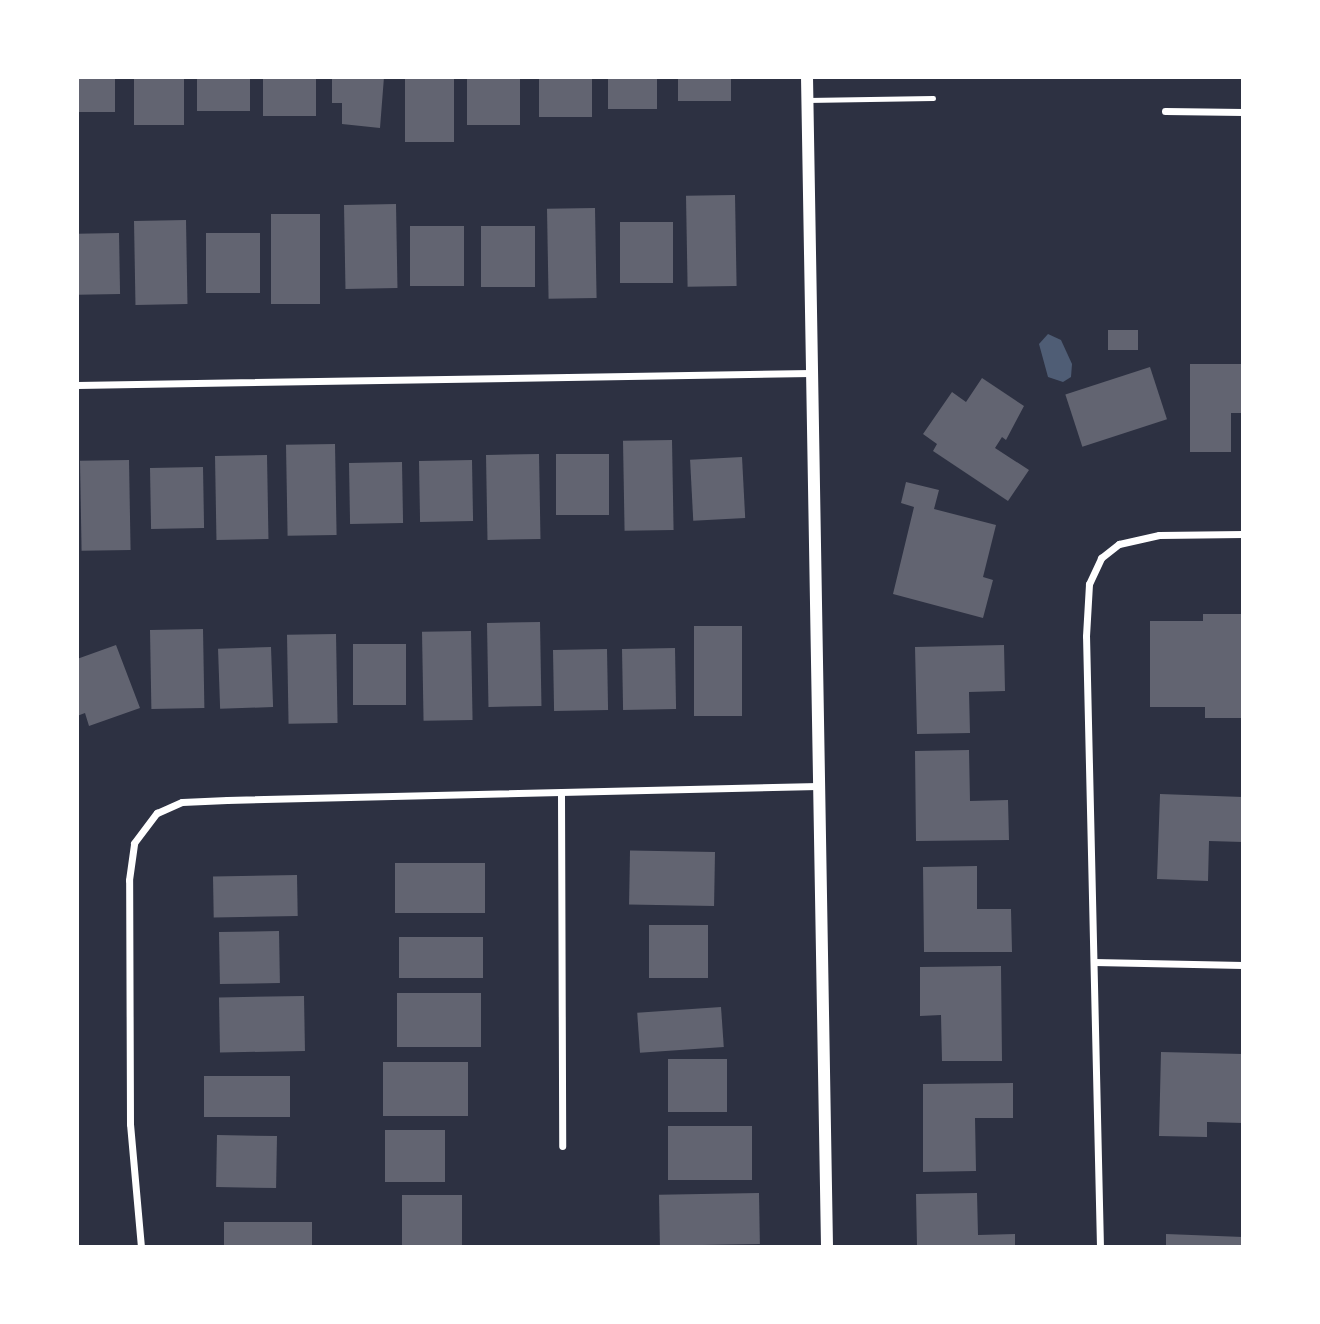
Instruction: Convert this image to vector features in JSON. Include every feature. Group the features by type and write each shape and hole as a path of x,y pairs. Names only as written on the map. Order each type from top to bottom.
{"street":[{"path":"807,77 827,1247"},
{"path":"1165,111 1243,112"},
{"path":"77,385 811,373"},
{"path":"1100,1247 1086,602 1101,558 1119,544 1149,537 1243,534"},
{"path":"141,1247 130,1124 129,880 134,842 147,821 167,806 193,802 561,795 818,786"},
{"path":"561,795 562,1146"},
{"path":"1094,962 1243,965"}],"lane":[{"path":"807,100 933,98"}],"water":[{"path":"1048,334 1061,340 1072,364 1071,377 1063,382 1048,377 1039,344"}],"building":[{"path":"77,77 115,77 115,112 77,112"},
{"path":"134,77 184,77 184,125 134,125"},
{"path":"197,77 250,77 250,111 197,111"},
{"path":"263,77 316,77 316,116 263,116"},
{"path":"332,77 384,77 380,128 342,124 342,103 332,103"},
{"path":"405,77 454,77 454,142 405,142"},
{"path":"467,77 520,77 520,125 467,125"},
{"path":"539,77 592,77 592,117 539,117"},
{"path":"608,77 657,77 657,109 608,109"},
{"path":"678,77 731,77 731,101 678,101"},
{"path":"735,195 737,286 688,287 686,196"},
{"path":"396,204 397,288 345,289 344,205"},
{"path":"595,208 597,298 549,299 547,209"},
{"path":"271,214 320,214 320,304 271,304"},
{"path":"186,220 187,304 135,305 134,221"},
{"path":"620,222 673,222 673,283 620,283"},
{"path":"410,226 464,226 464,286 410,286"},
{"path":"481,226 535,226 535,287 481,287"},
{"path":"119,233 120,294 78,295 77,234"},
{"path":"206,233 260,233 260,293 206,293"},
{"path":"1108,330 1138,330 1138,350 1108,350"},
{"path":"1190,364 1243,364 1243,413 1231,413 1231,452 1190,452"},
{"path":"1150,367 1167,419 1082,447 1065,395"},
{"path":"982,378 1024,406 1006,440 1002,437 995,448 1029,470 1008,501 933,451 937,444 923,434 952,392 966,402"},
{"path":"672,440 674,530 625,531 623,441"},
{"path":"335,444 337,535 288,536 286,445"},
{"path":"539,454 540,539 487,540 486,455"},
{"path":"556,454 609,454 609,515 556,515"},
{"path":"267,455 268,539 216,540 215,456"},
{"path":"742,457 745,518 693,521 690,460"},
{"path":"129,460 131,550 82,551 80,461"},
{"path":"472,460 473,521 420,522 419,461"},
{"path":"402,462 403,523 350,524 349,463"},
{"path":"203,467 204,528 151,529 150,468"},
{"path":"906,482 939,490 934,509 996,525 983,577 993,580 983,618 893,594 914,507 901,503"},
{"path":"1203,614 1243,614 1243,718 1205,718 1205,707 1150,707 1150,621 1203,621"},
{"path":"540,622 541,706 488,707 487,623"},
{"path":"694,626 742,626 742,716 694,716"},
{"path":"203,629 204,708 151,709 150,630"},
{"path":"471,631 473,720 424,721 422,632"},
{"path":"336,634 338,723 289,724 287,635"},
{"path":"353,644 406,644 406,705 353,705"},
{"path":"116,645 140,708 89,726 85,713 77,716 77,659"},
{"path":"1004,645 1005,691 969,692 970,733 917,734 915,647"},
{"path":"271,647 273,707 220,709 218,649"},
{"path":"675,648 676,709 623,710 622,649"},
{"path":"607,649 608,710 554,711 553,650"},
{"path":"969,750 970,801 1008,800 1009,840 916,841 915,751"},
{"path":"1160,794 1243,797 1243,842 1209,841 1208,881 1157,879"},
{"path":"630,851 715,852 714,906 629,905"},
{"path":"395,863 485,863 485,913 395,913"},
{"path":"977,866 977,909 1011,909 1012,952 924,952 923,867"},
{"path":"297,875 298,916 214,917 213,876"},
{"path":"649,925 708,925 708,978 649,978"},
{"path":"279,931 280,983 220,984 219,932"},
{"path":"399,937 483,937 483,978 399,978"},
{"path":"1001,966 1002,1061 942,1061 941,1015 920,1016 920,967"},
{"path":"397,993 481,993 481,1047 397,1047"},
{"path":"304,996 305,1051 220,1052 219,997"},
{"path":"721,1007 724,1047 640,1053 637,1013"},
{"path":"1161,1052 1243,1054 1243,1123 1207,1122 1207,1137 1159,1136"},
{"path":"668,1059 727,1059 727,1112 668,1112"},
{"path":"383,1062 468,1062 468,1116 383,1116"},
{"path":"204,1076 290,1076 290,1117 204,1117"},
{"path":"1013,1083 1013,1118 975,1118 976,1171 923,1172 923,1084"},
{"path":"668,1126 752,1126 752,1180 668,1180"},
{"path":"385,1130 445,1130 445,1182 385,1182"},
{"path":"217,1135 277,1136 276,1188 216,1187"},
{"path":"759,1193 760,1244 660,1246 659,1195"},
{"path":"977,1193 978,1235 1015,1234 1015,1247 917,1247 916,1194"},
{"path":"402,1195 462,1195 462,1247 402,1247"},
{"path":"224,1222 312,1222 312,1247 224,1247"},
{"path":"1166,1234 1243,1237 1243,1247 1166,1247"}]}
